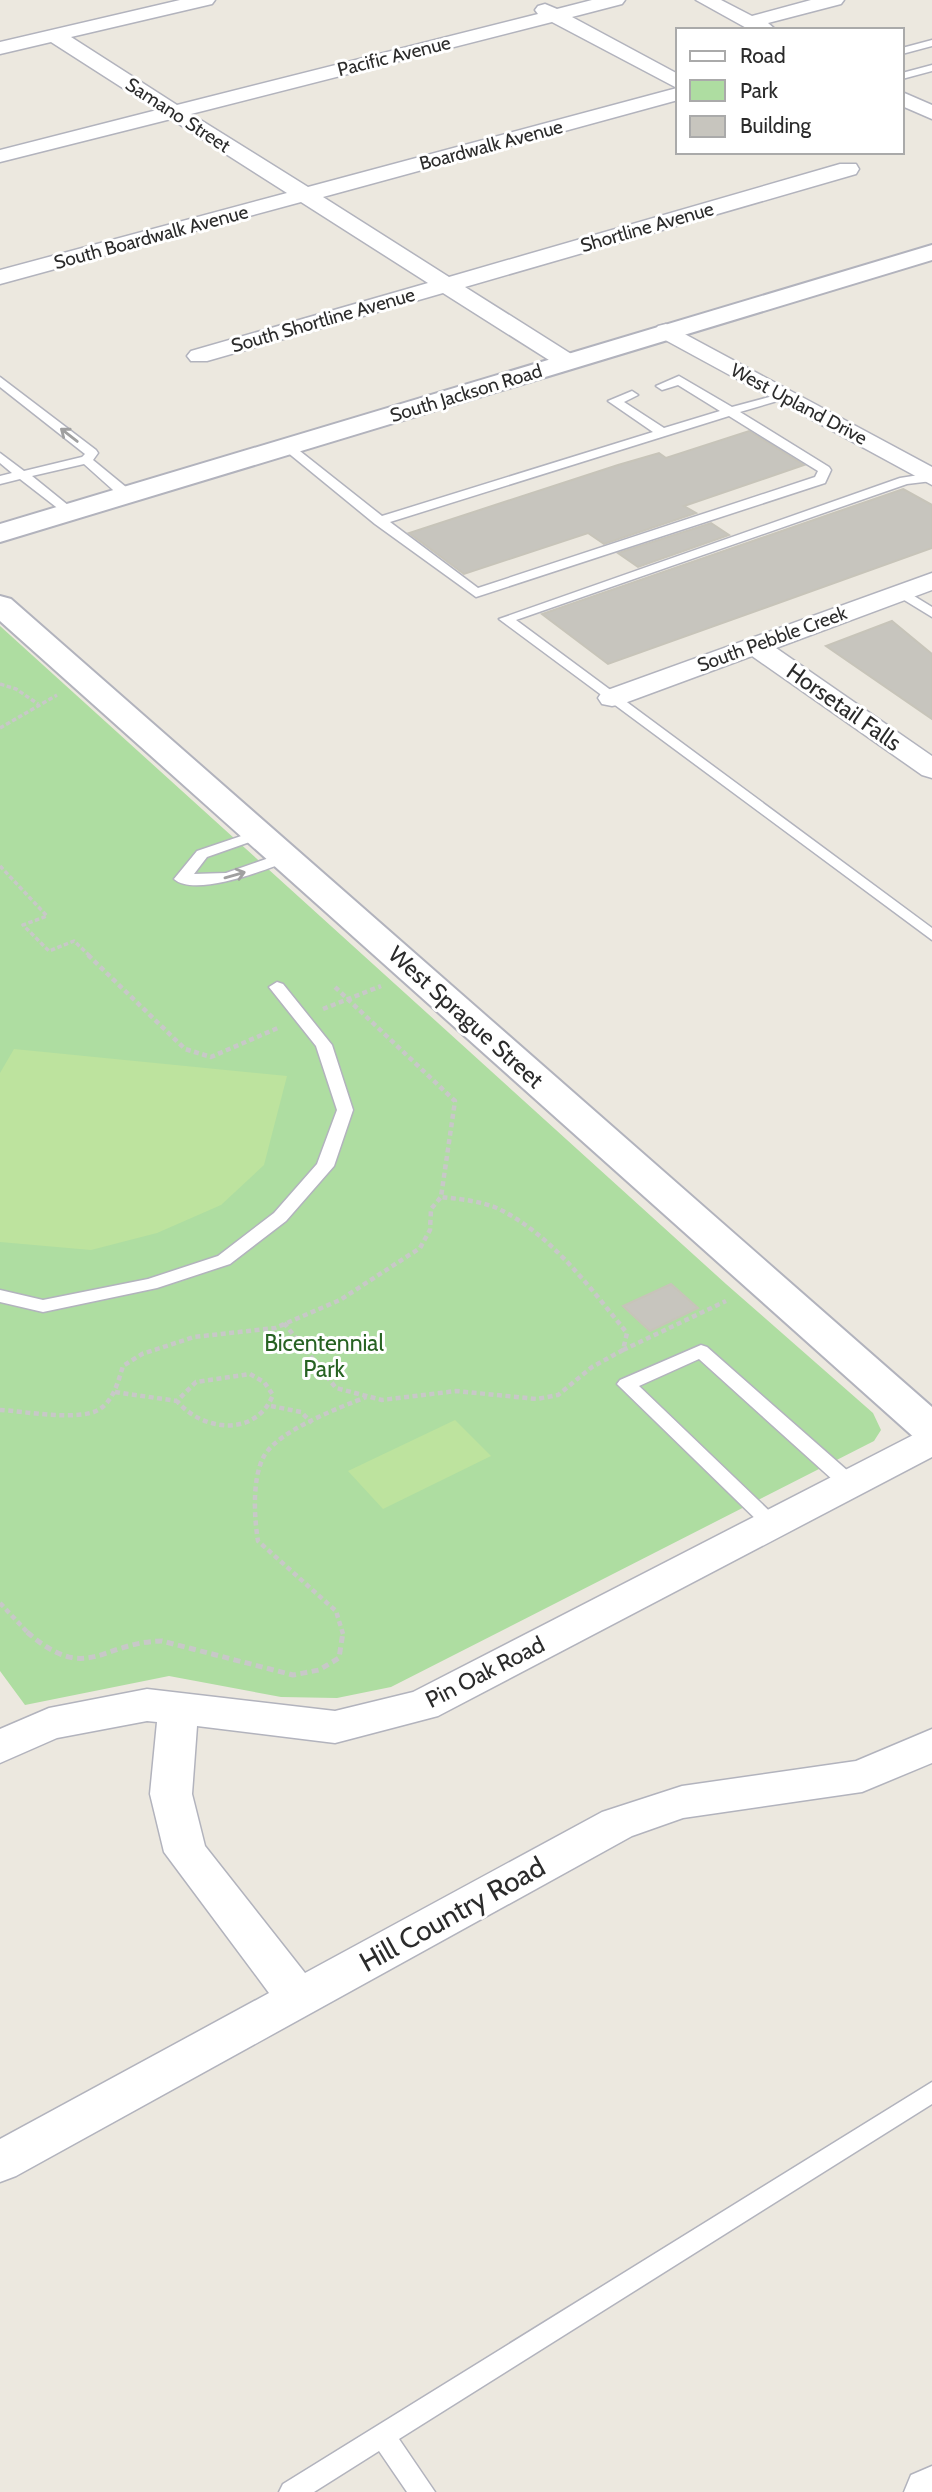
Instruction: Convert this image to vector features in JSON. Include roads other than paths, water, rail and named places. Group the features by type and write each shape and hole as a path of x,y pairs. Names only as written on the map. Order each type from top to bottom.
{"street":[{"path":"0,48 205,0"},
{"path":"526,0 676,81"},
{"name":"Pacific Avenue","path":"0,156 615,0"},
{"path":"706,0 758,26 829,0"},
{"name":"Samano Street","path":"53,35 303,196 569,362"},
{"name":"Boardwalk Avenue","path":"303,196 676,95"},
{"path":"904,99 932,113"},
{"name":"Shortline Avenue","path":"447,284 848,169 820,154"},
{"name":"South Boardwalk Avenue","path":"0,277 303,196"},
{"name":"South Jackson Road","path":"0,533 932,253"},
{"name":"South Shortline Avenue","path":"199,356 447,284"},
{"name":"West Upland Drive","path":"666,331 780,396 932,477"},
{"name":"South Pebble Creek","path":"612,698 932,581"},
{"name":"West Sprague Street","path":"0,605 932,1430"},
{"name":"Horsetail Falls","path":"755,646 932,769"},
{"name":"Pin Oak Road","path":"0,1746 49,1724 147,1705 335,1727 424,1705 932,1441"},
{"path":"178,1709 171,1794 186,1852 299,1998"},
{"name":"Hill Country Road","path":"0,2162 617,1824 682,1802 794,1788 862,1776 932,1745"}],"lane":[{"path":"904,50 932,43"},
{"path":"904,75 926,69 932,76"},
{"path":"287,447 476,593 820,480 825,470 679,380 672,392 695,390"},
{"path":"0,381 92,453 86,460 0,480"},
{"path":"380,520 780,396"},
{"path":"628,410 643,401 614,401 662,432"},
{"path":"0,457 69,513"},
{"path":"86,460 127,495"},
{"path":"932,477 905,481 506,619 932,936"},
{"path":"901,592 932,612"},
{"path":"259,834 202,854 182,879 228,878 286,857"},
{"path":"0,1296 43,1306 151,1284 224,1260 280,1217 325,1166 345,1110 324,1045 277,987"},
{"path":"773,1524 626,1384 701,1351 850,1484"},
{"path":"292,2492 932,2092"},
{"path":"383,2435 422,2492"}],"park label":[{"name":"Bicentennial Park","path":"324,1356"}]}
